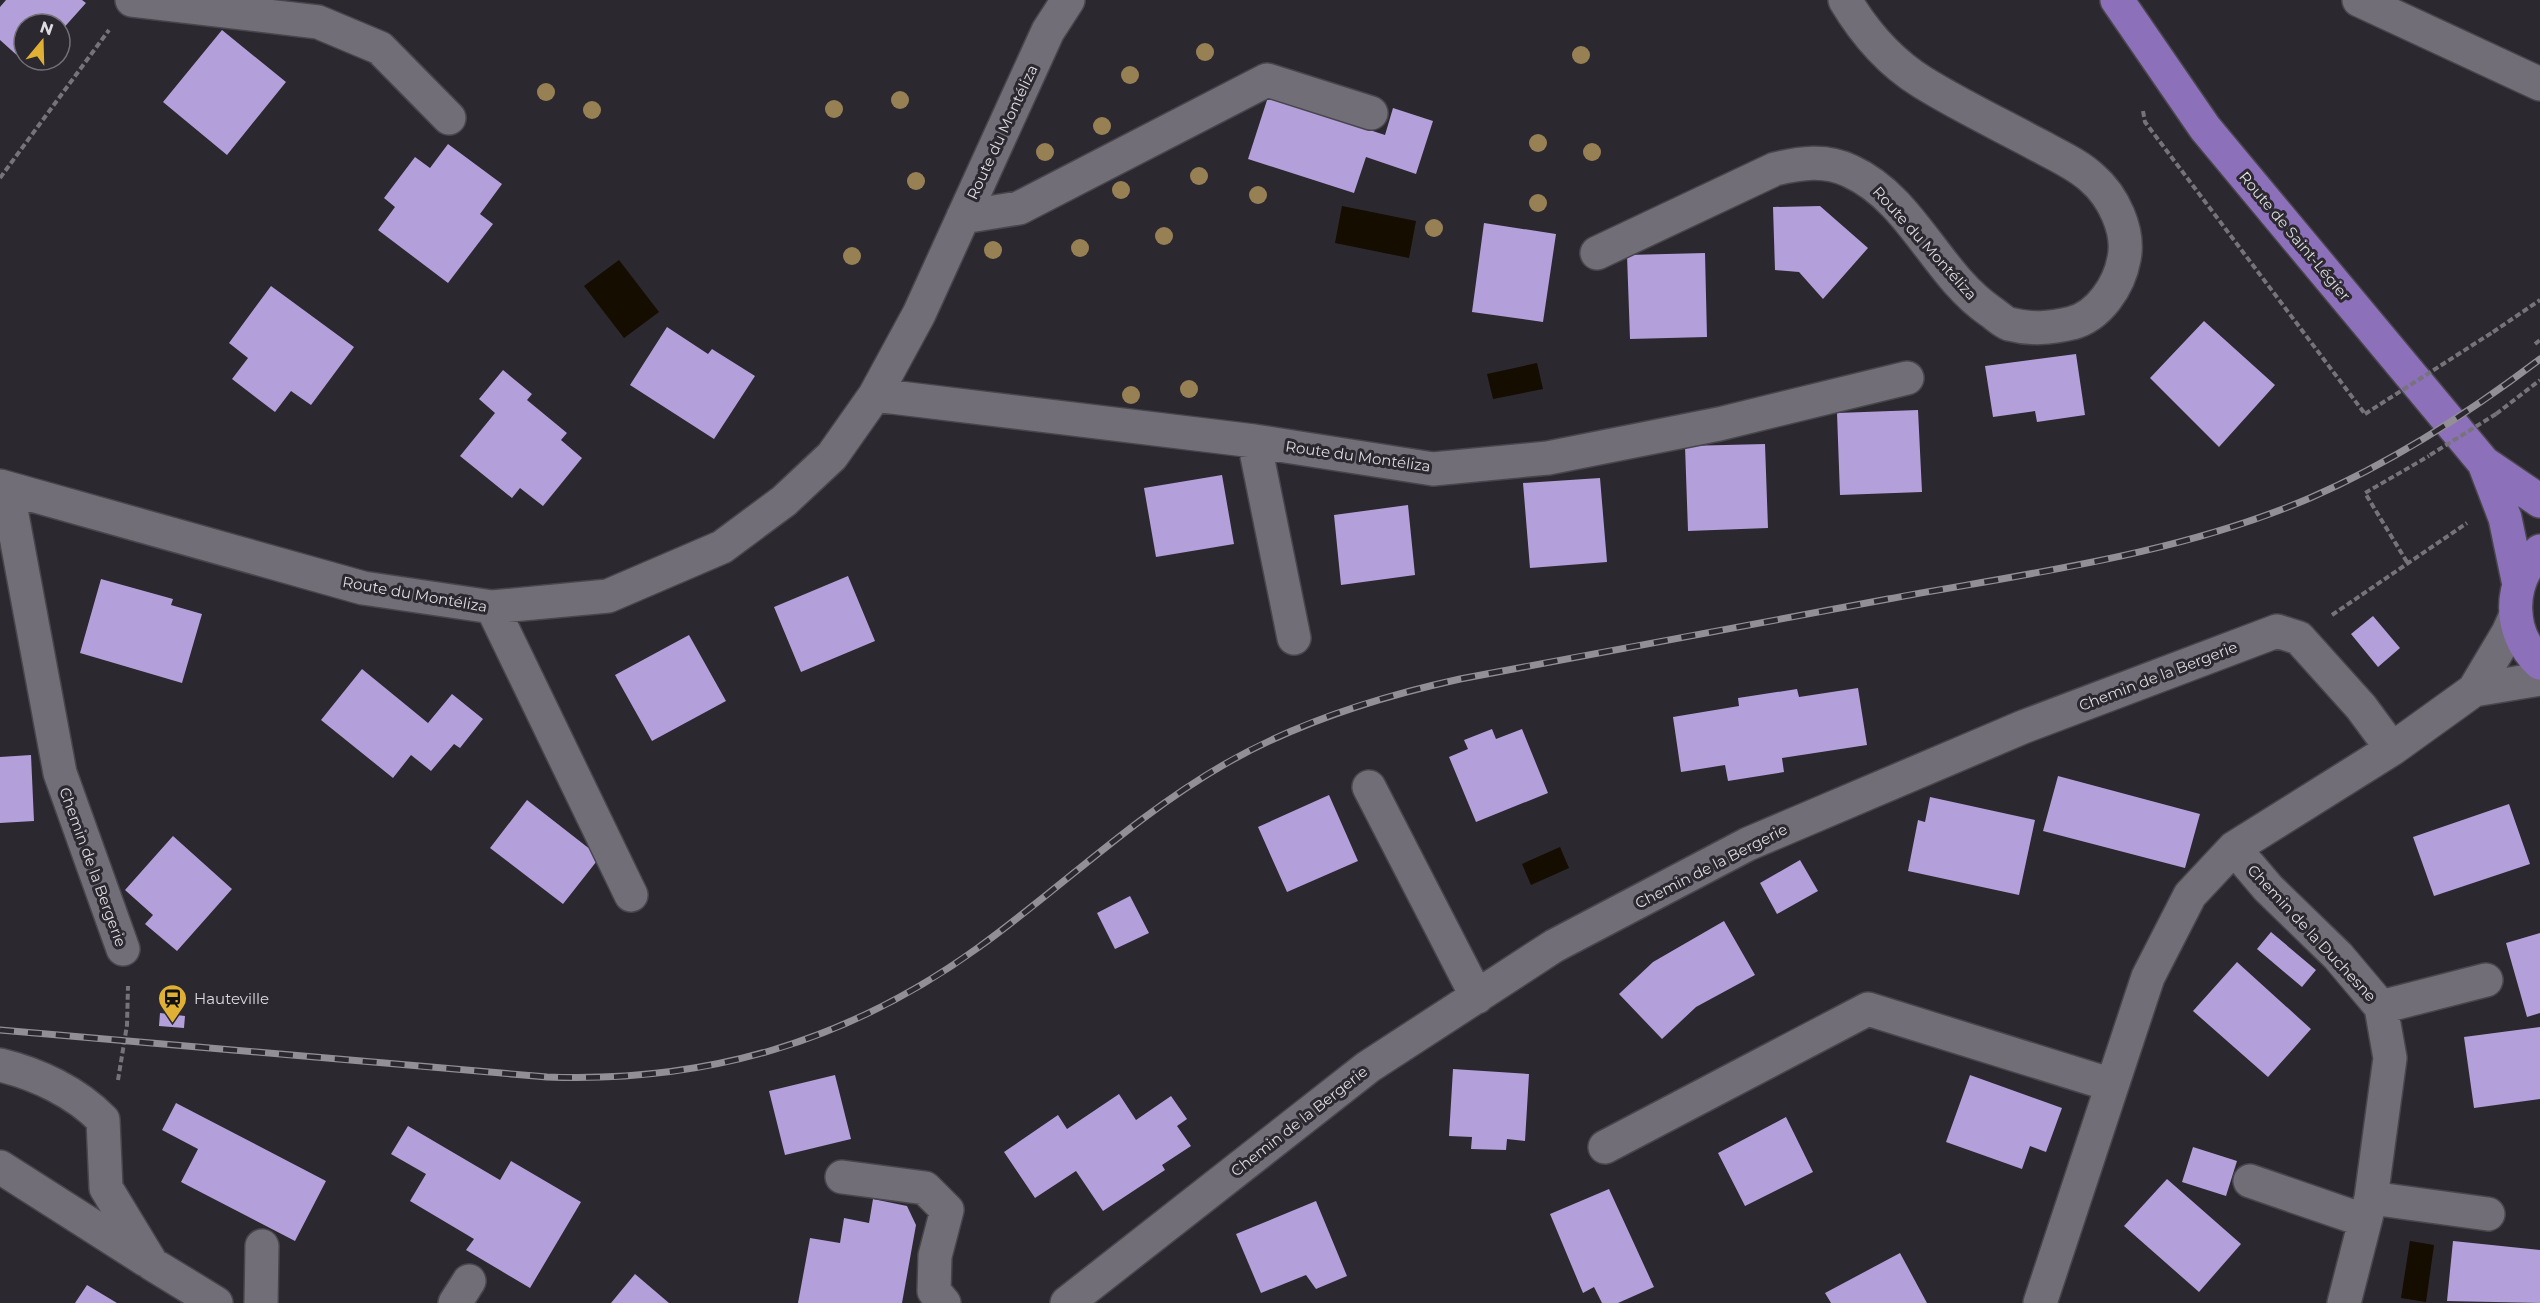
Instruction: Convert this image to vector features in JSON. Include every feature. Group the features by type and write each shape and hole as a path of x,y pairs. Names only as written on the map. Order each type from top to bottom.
{"main road":[{"name":"Route de Saint-Légier","path":"2117,0 2205,128 2484,463 2540,501"},
{"name":"Route de Saint-Légier","path":"2484,463 2505,518 2521,637 2540,663"},
{"path":"2517,600 2528,564 2540,551"}],"street":[{"path":"132,0 318,22 380,48 449,118"},
{"name":"Route du Montéliza","path":"3,487 363,588 492,607 608,596 722,547 784,501 832,456 875,395 919,314 1048,31 1068,0"},
{"name":"Route du Montéliza","path":"1597,253 1775,169 1799,163 1822,163 1850,170 1888,197 1975,301 2007,323 2045,329 2079,321 2096,310 2113,288 2124,259 2123,229 2112,201 2093,178 2067,161 1920,81 1883,51 1856,19 1845,0"},
{"path":"2359,0 2540,84"},
{"path":"963,218 1019,208 1268,80 1371,113"},
{"name":"Route du Montéliza","path":"875,395 1254,441 1433,469 1548,458 1719,424 1907,378"},
{"path":"1254,441 1294,638"},
{"name":"Chemin de la Bergerie","path":"3,487 60,773 123,949"},
{"path":"2040,1303 2148,977 2190,895 2234,848 2392,749 2474,690 2508,633 2517,600"},
{"path":"492,607 631,895"},
{"name":"Chemin de la Bergerie","path":"1067,1303 1368,1067 1554,946 1759,839 2023,727 2277,631 2299,638"},
{"path":"2299,638 2361,707 2392,749"},
{"path":"2474,690 2540,680"},
{"path":"1369,787 1477,997"},
{"name":"Chemin de la Duchesne","path":"2234,848 2268,888 2338,956 2381,1007 2390,1058 2367,1209 2344,1303"},
{"path":"2381,1007 2486,980"},
{"path":"1605,1147 1868,1009 2112,1085"},
{"path":"0,1065 42,1080 69,1093 89,1106 103,1120 106,1188 152,1264"},
{"path":"0,1167 216,1303"},
{"path":"842,1177 925,1188 947,1210 934,1256 934,1291 944,1303"},
{"path":"2250,1181 2367,1209 2488,1214"},
{"path":"261,1303 262,1246"}],"path":[{"path":"0,178 110,28"},
{"path":"2142,104 2145,122 2365,414 2540,300"},
{"path":"2535,344 2540,340"},
{"path":"2407,562 2365,493 2496,414 2540,380"},
{"path":"2299,638 2407,562 2472,520"},
{"name":"Chemin de la Bergerie","path":"103,1120 103,1101 116,1090 127,1025 129,990 123,949"}],"shaded area":[{"path":"1342,206 1416,221 1409,258 1335,243"},
{"path":"619,260 659,312 624,338 584,286"},
{"path":"1537,363 1543,389 1493,399 1487,374"},
{"path":"1560,847 1569,868 1531,885 1522,864"},
{"path":"2410,1241 2434,1245 2426,1302 2401,1298"}],"building":[{"path":"6,0 82,0 86,3 72,19 72,12 12,12 12,51 0,40 0,7"},
{"path":"222,30 286,82 227,155 163,102"},
{"path":"1268,97 1385,135 1393,108 1433,121 1416,174 1366,157 1354,193 1248,159"},
{"path":"448,144 502,184 480,214 493,224 448,283 378,230 395,207 384,198 415,157 430,168"},
{"path":"1820,206 1868,248 1823,299 1799,272 1775,270 1773,207"},
{"path":"1484,223 1556,234 1543,322 1472,312"},
{"path":"1705,253 1707,337 1630,339 1627,255"},
{"path":"271,286 354,347 311,405 291,391 275,412 232,379 248,358 229,343"},
{"path":"2204,321 2275,385 2219,447 2150,378"},
{"path":"667,327 708,354 712,349 755,376 714,439 630,385"},
{"path":"2076,354 2085,415 2037,422 2035,411 1993,417 1985,366"},
{"path":"503,370 532,394 527,400 567,433 561,440 582,458 543,506 520,488 512,498 460,456 495,413 479,399"},
{"path":"1918,410 1922,492 1840,495 1837,413"},
{"path":"1765,444 1768,528 1688,531 1685,446"},
{"path":"1222,475 1234,544 1156,557 1144,488"},
{"path":"1600,478 1607,562 1530,568 1523,483"},
{"path":"1408,505 1415,575 1341,585 1334,515"},
{"path":"848,576 875,641 801,672 774,607"},
{"path":"101,579 173,599 171,605 202,614 182,683 80,653"},
{"path":"2373,616 2400,648 2378,667 2351,634"},
{"path":"689,635 726,701 652,741 615,675"},
{"path":"362,669 428,723 452,694 483,719 460,748 454,744 431,771 411,755 393,778 321,720"},
{"path":"1858,688 1867,745 1782,758 1784,772 1728,781 1725,765 1681,772 1673,717 1739,706 1738,698 1797,689 1799,697"},
{"path":"1492,729 1496,739 1522,729 1548,793 1476,822 1449,757 1468,749 1464,740"},
{"path":"31,755 34,821 0,823 0,757"},
{"path":"2058,776 2200,814 2185,868 2043,831"},
{"path":"1329,795 1358,861 1287,892 1258,827"},
{"path":"1930,797 2035,820 2019,895 1908,871 1918,820 1925,822"},
{"path":"527,800 600,857 563,904 490,848"},
{"path":"2509,804 2530,864 2434,896 2413,837"},
{"path":"173,836 232,889 177,951 145,924 153,915 125,890"},
{"path":"1800,860 1818,891 1777,914 1760,883"},
{"path":"1130,896 1149,933 1115,949 1097,913"},
{"path":"1724,921 1755,975 1696,1007 1662,1039 1619,994 1653,962"},
{"path":"2271,932 2316,970 2302,987 2257,949"},
{"path":"2540,933 2540,1013 2527,1017 2506,943"},
{"path":"2237,962 2311,1029 2268,1077 2193,1011"},
{"path":"160,1013 185,1016 184,1028 159,1026"},
{"path":"2540,1027 2540,1099 2474,1108 2464,1037"},
{"path":"1453,1069 1529,1074 1525,1141 1507,1139 1506,1150 1471,1149 1472,1137 1449,1136"},
{"path":"835,1075 851,1139 785,1155 769,1091"},
{"path":"1970,1075 2062,1108 2046,1152 2030,1146 2022,1169 1946,1142"},
{"path":"1119,1094 1136,1120 1171,1096 1187,1119 1177,1126 1191,1146 1162,1165 1165,1170 1103,1211 1076,1171 1035,1198 1004,1152 1058,1115 1067,1129"},
{"path":"176,1103 326,1181 295,1241 181,1182 198,1149 162,1130"},
{"path":"1786,1117 1813,1172 1745,1206 1718,1153"},
{"path":"408,1126 500,1180 511,1161 581,1202 530,1288 466,1250 474,1239 410,1201 426,1174 391,1154"},
{"path":"2193,1147 2237,1161 2226,1196 2182,1182"},
{"path":"2167,1179 2241,1244 2199,1292 2124,1226"},
{"path":"1609,1189 1654,1287 1618,1303 1602,1303 1594,1287 1583,1293 1550,1214"},
{"path":"873,1199 907,1206 916,1225 902,1303 798,1303 810,1238 840,1243 844,1218 869,1223"},
{"path":"1316,1201 1347,1276 1316,1289 1306,1275 1261,1293 1236,1234"},
{"path":"2453,1241 2540,1250 2540,1303 2447,1301"},
{"path":"1900,1253 1927,1303 1831,1303 1825,1293"},
{"path":"635,1274 669,1303 611,1303"},
{"path":"87,1285 117,1303 75,1303"}],"railway":[{"path":"0,1030 547,1077 606,1077 664,1072 720,1063 774,1050 827,1031 879,1008 930,980 1010,924 1130,828 1192,784 1253,749 1310,723 1399,694 1460,679 2048,571 2208,534 2259,518 2310,498 2371,469 2458,417 2540,359"}],"place":[{"name":"Hauteville","path":"173,1024"}]}
